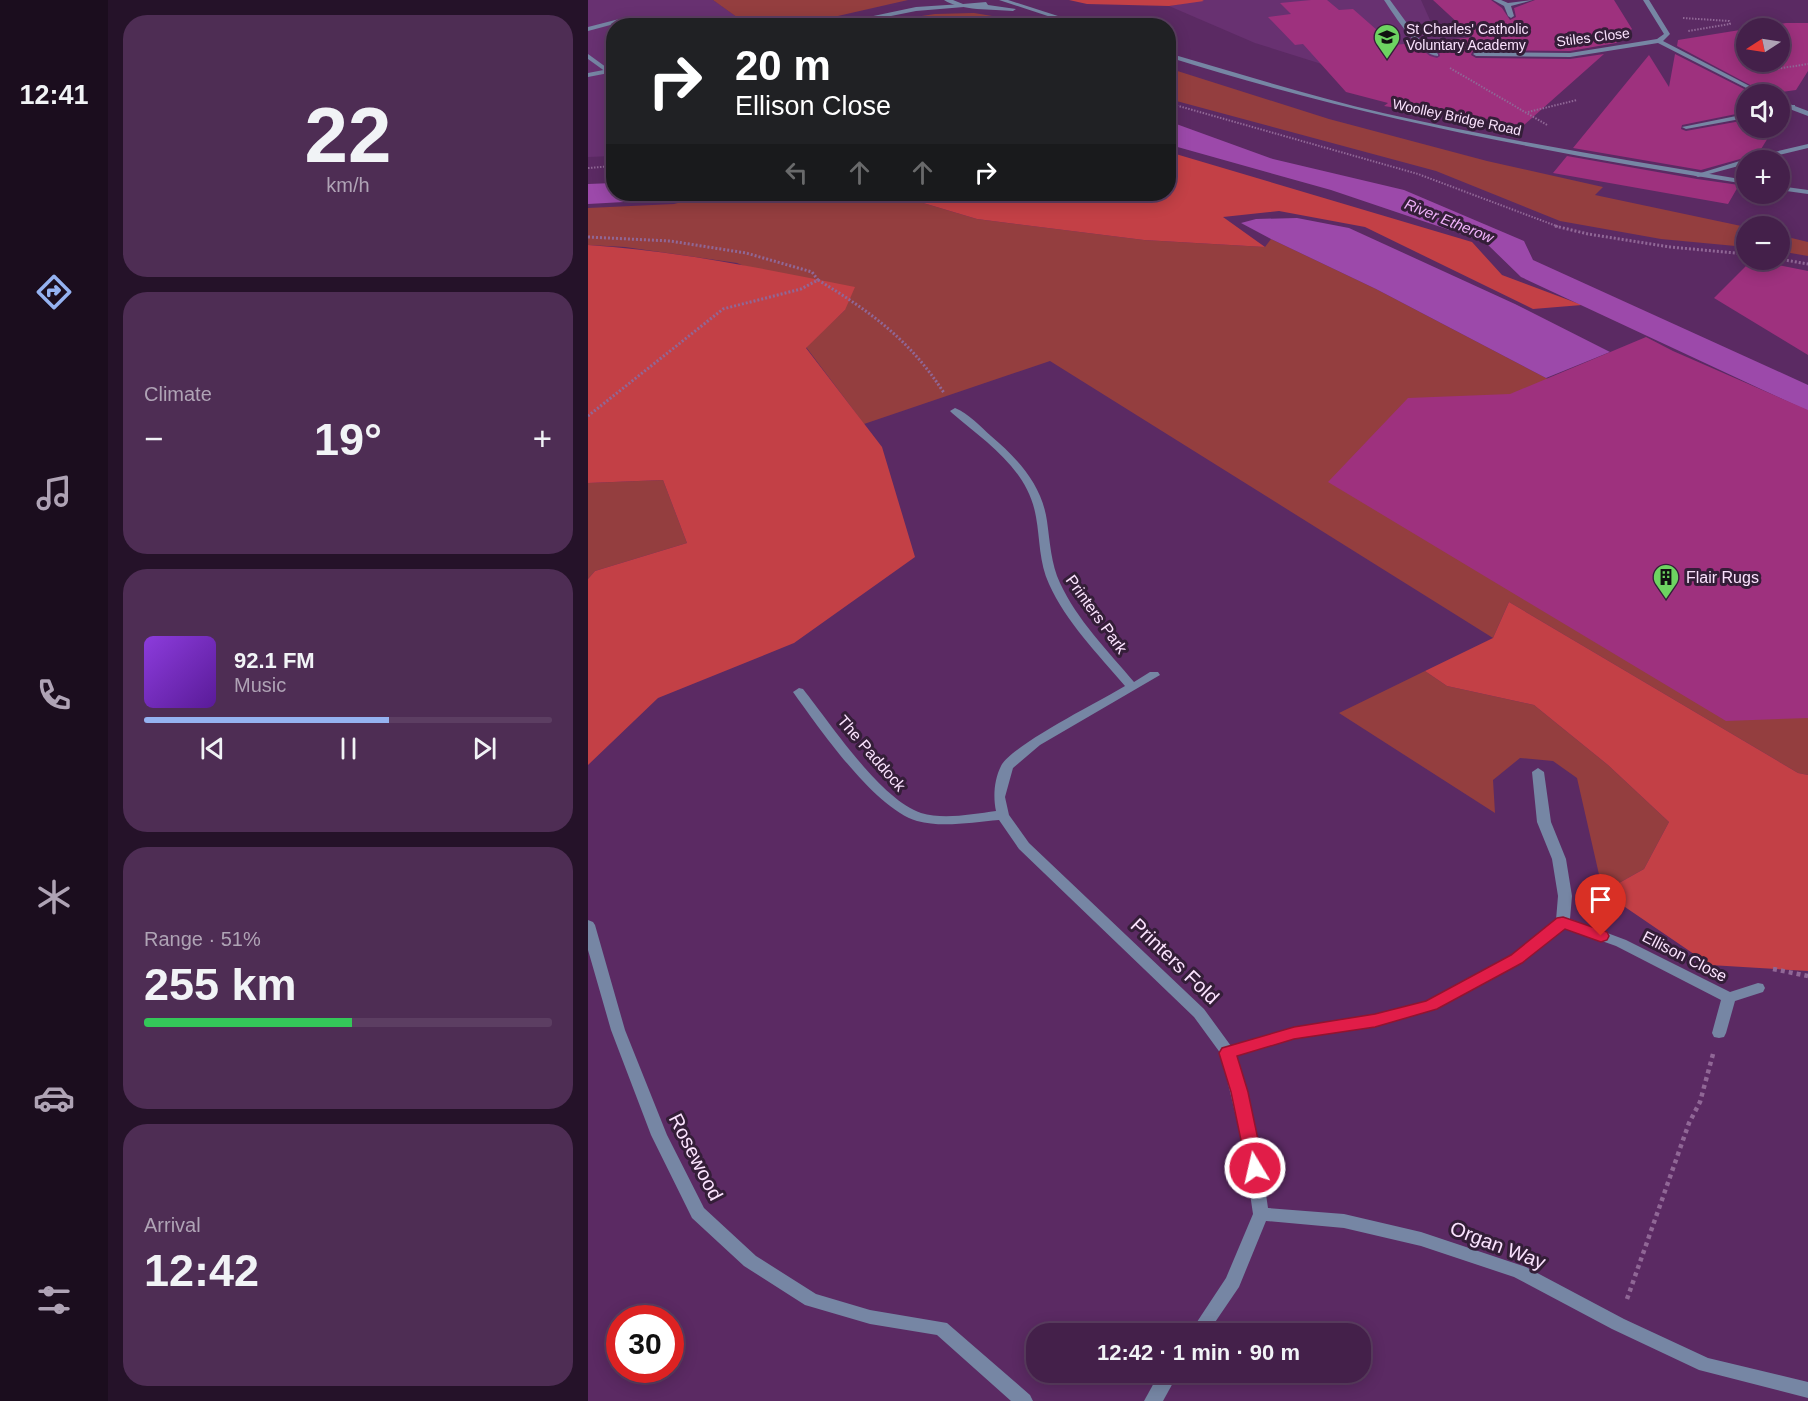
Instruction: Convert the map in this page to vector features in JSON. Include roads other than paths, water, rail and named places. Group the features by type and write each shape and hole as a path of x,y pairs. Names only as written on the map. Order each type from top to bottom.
{"street":[{"path":"916,9 942,0"},
{"path":"947,0 962,6"},
{"path":"978,6 992,0"},
{"path":"1002,0 1058,18"},
{"path":"1387,0 1415,38 1436,55"},
{"path":"1496,0 1507,5 1530,0"},
{"path":"1646,0 1666,34 1659,41 1743,84"},
{"path":"1507,5 1511,16"},
{"path":"870,18 916,9 962,6 1031,10"},
{"path":"588,29 606,25"},
{"name":"Stiles Close","path":"1476,54 1577,54 1659,41"},
{"path":"588,56 606,67"},
{"name":"Woolley Bridge Road","path":"1176,58 1231,76 1358,110 1582,155 1736,181"},
{"path":"588,75 606,71"},
{"path":"1792,108 1808,114"},
{"path":"1686,127 1736,118"},
{"path":"1790,150 1808,146"},
{"path":"1698,175 1736,165"},
{"path":"1790,190 1808,192"},
{"name":"Printers Park","path":"955,411 1014,464 1034,489 1041,513 1044,549 1054,583 1072,611 1131,686"},
{"path":"1003,815 999,798 1007,766 1036,742 1154,675"},
{"name":"The Paddock","path":"799,692 877,788 898,808 920,817 957,819 1003,815"},
{"path":"1228,1053 1294,1033 1375,1020 1431,1005 1517,959 1563,922 1564,887 1559,859 1544,822 1538,772"},
{"name":"Printers Fold","path":"1003,815 1024,846 1199,1013 1228,1053 1251,1146 1261,1214"},
{"name":"Ellison Close","path":"1563,922 1621,943 1729,998 1758,988"},
{"name":"Rosewood","path":"588,925 618,1030 659,1135 698,1213 750,1261 811,1300 870,1317 941,1328 1024,1401"},
{"path":"1717,1041 1729,998"},
{"path":"1205,1323 1233,1282 1261,1214"},
{"name":"Organ Way","path":"1261,1214 1344,1221 1420,1239 1520,1272 1618,1324 1705,1365 1808,1390"},
{"path":"1153,1401 1164,1383"}],"water":[{"name":"River Etherow","path":"1176,124 1273,159 1404,190 1524,241 1533,260 1808,385 1808,411 1521,277 1485,242 1331,190 1176,147"},
{"path":"606,183 606,201 642,201 588,204 588,184"},
{"path":"1297,218 1349,228 1515,304 1610,352 1546,378 1376,289 1241,223 1256,219"}],"place":[{"name":"St Charles' Catholic Voluntary Academy","path":"1387,60"},
{"name":"Flair Rugs","path":"1666,600"}]}
